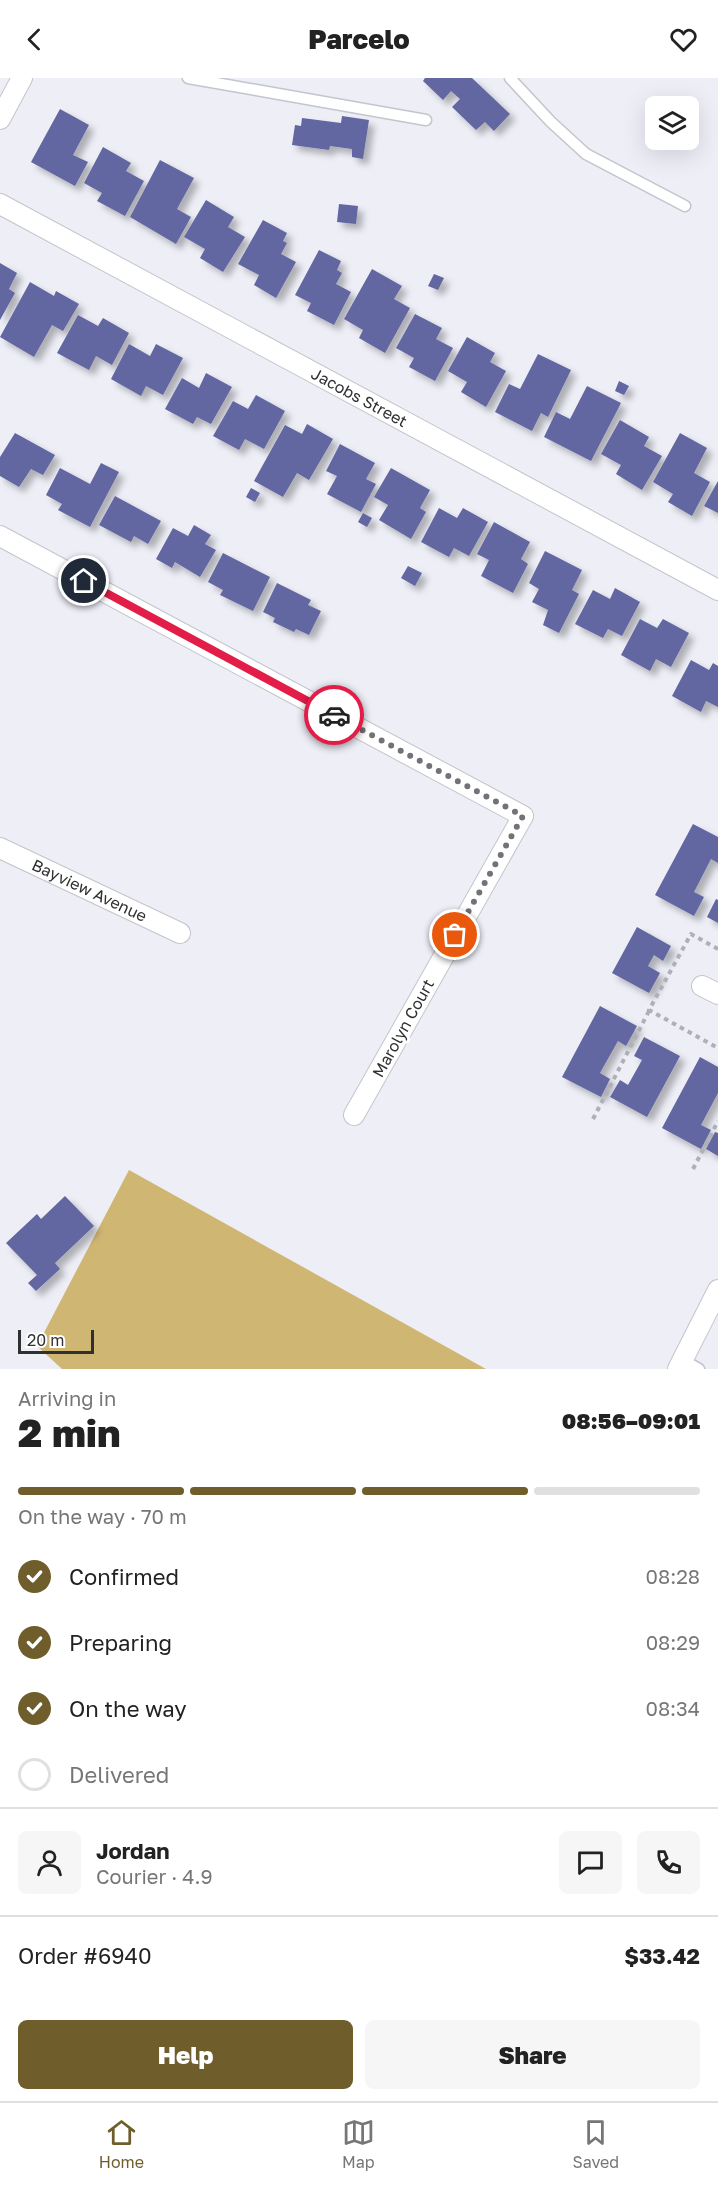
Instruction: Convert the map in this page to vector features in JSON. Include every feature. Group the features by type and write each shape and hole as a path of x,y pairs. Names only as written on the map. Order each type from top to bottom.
{"street":[{"path":"0,119 22,78"},
{"name":"Jacobs Street","path":"0,204 718,590"},
{"name":"Marolyn Court","path":"0,536 523,816 354,1115"},
{"name":"Bayview Avenue","path":"0,848 180,933"},
{"path":"686,1366 718,1290"}],"lane":[{"path":"188,78 426,120"},
{"path":"510,78 551,122 586,154 685,206"}],"path":[{"path":"593,1119 649,1010"},
{"path":"693,1169 718,1121"}],"shaded area":[{"path":"129,1170 486,1369 62,1369 37,1346"}],"building":[{"path":"425,78 472,78 510,114 494,131 485,122 476,130 452,107 460,99 451,91 443,100 423,81"},
{"path":"60,109 89,125 73,155 88,162 75,186 31,162"},
{"path":"342,116 369,120 363,159 352,157 352,149 330,146 329,150 292,145 295,125 301,126 302,118 341,123"},
{"path":"103,147 131,163 126,171 144,181 125,216 97,201 102,193 84,183"},
{"path":"160,160 194,178 177,209 191,217 176,244 130,217"},
{"path":"206,200 234,217 228,227 245,237 223,272 200,258 205,249 184,237"},
{"path":"339,204 358,206 356,224 337,222"},
{"path":"263,220 287,233 283,241 287,243 281,254 296,262 276,298 254,285 259,275 238,264"},
{"path":"319,250 341,261 337,270 342,273 336,284 351,292 334,325 307,311 311,303 295,295"},
{"path":"0,263 17,273 9,289 15,293 0,320"},
{"path":"372,269 402,286 394,299 410,308 385,353 359,338 363,330 344,319"},
{"path":"434,274 444,278 438,290 428,286"},
{"path":"30,282 54,296 56,291 79,304 63,331 52,325 34,357 0,337"},
{"path":"415,314 442,328 436,339 453,348 435,381 409,367 414,358 396,348"},
{"path":"78,315 98,326 103,318 129,333 112,365 96,356 89,370 57,353"},
{"path":"467,337 495,353 490,362 506,371 486,407 461,392 467,382 448,371"},
{"path":"129,344 150,356 156,344 183,358 163,395 146,386 141,396 111,379"},
{"path":"538,354 571,370 548,417 541,413 532,431 495,412 509,384 520,389"},
{"path":"206,373 232,387 211,424 197,417 193,424 165,409 182,378 199,388"},
{"path":"619,381 629,386 624,395 615,391"},
{"path":"587,386 621,403 591,461 544,437 556,412 570,419"},
{"path":"256,395 285,411 264,449 245,439 239,450 213,436 233,401 248,409"},
{"path":"620,420 649,437 644,446 662,456 642,490 616,474 621,465 601,454"},
{"path":"307,424 333,439 309,480 297,473 283,497 254,481 285,425 302,434"},
{"path":"15,433 55,455 43,475 31,469 19,487 0,476 0,457"},
{"path":"680,433 707,448 694,473 710,482 692,516 668,502 673,494 653,482"},
{"path":"340,444 375,463 366,479 376,484 361,512 327,494 337,476 326,471"},
{"path":"101,463 119,472 90,527 58,510 62,504 46,495 60,468 90,484"},
{"path":"391,468 430,490 420,508 426,512 411,539 379,520 388,505 374,497"},
{"path":"718,481 718,513 704,506"},
{"path":"251,488 260,493 255,502 246,497"},
{"path":"115,496 161,521 148,544 134,536 131,542 99,525"},
{"path":"439,508 457,518 463,508 488,522 469,556 454,548 449,557 421,542"},
{"path":"363,513 372,518 367,527 358,522"},
{"path":"494,522 530,542 521,559 528,564 513,593 481,576 489,560 477,554"},
{"path":"194,525 211,535 205,544 216,550 200,577 175,562 172,568 156,559 173,528 188,536"},
{"path":"545,551 582,570 572,590 579,594 559,633 543,625 548,610 532,602 539,589 529,583"},
{"path":"223,553 270,577 253,611 220,595 223,590 208,582"},
{"path":"408,566 422,573 415,586 401,578"},
{"path":"277,583 311,600 308,605 321,611 309,635 296,629 294,632 273,622 275,618 263,612"},
{"path":"615,588 640,602 622,636 608,629 603,638 575,624 593,590 610,599"},
{"path":"640,619 657,628 663,619 689,633 671,667 656,659 650,671 621,655"},
{"path":"691,660 709,670 713,663 718,666 718,707 706,701 701,712 672,696"},
{"path":"693,824 718,837 718,863 711,859 694,892 704,897 694,916 655,895"},
{"path":"716,899 718,900 718,923 707,917"},
{"path":"637,927 671,946 663,961 654,955 648,966 660,973 649,993 612,973"},
{"path":"600,1006 637,1026 626,1046 618,1041 600,1073 610,1079 601,1097 562,1077"},
{"path":"644,1037 680,1056 647,1117 610,1097 620,1080 628,1085 642,1060 634,1056"},
{"path":"700,1057 718,1067 718,1093 701,1125 711,1130 701,1149 662,1128"},
{"path":"715,1132 718,1133 718,1156 706,1149"},
{"path":"65,1196 94,1226 55,1263 60,1269 36,1291 28,1283 37,1275 6,1243 37,1214 41,1219"}],"way so far":[{"path":"334,715 523,816 455,935"}],"route":[{"path":"84,581 334,715"}]}
